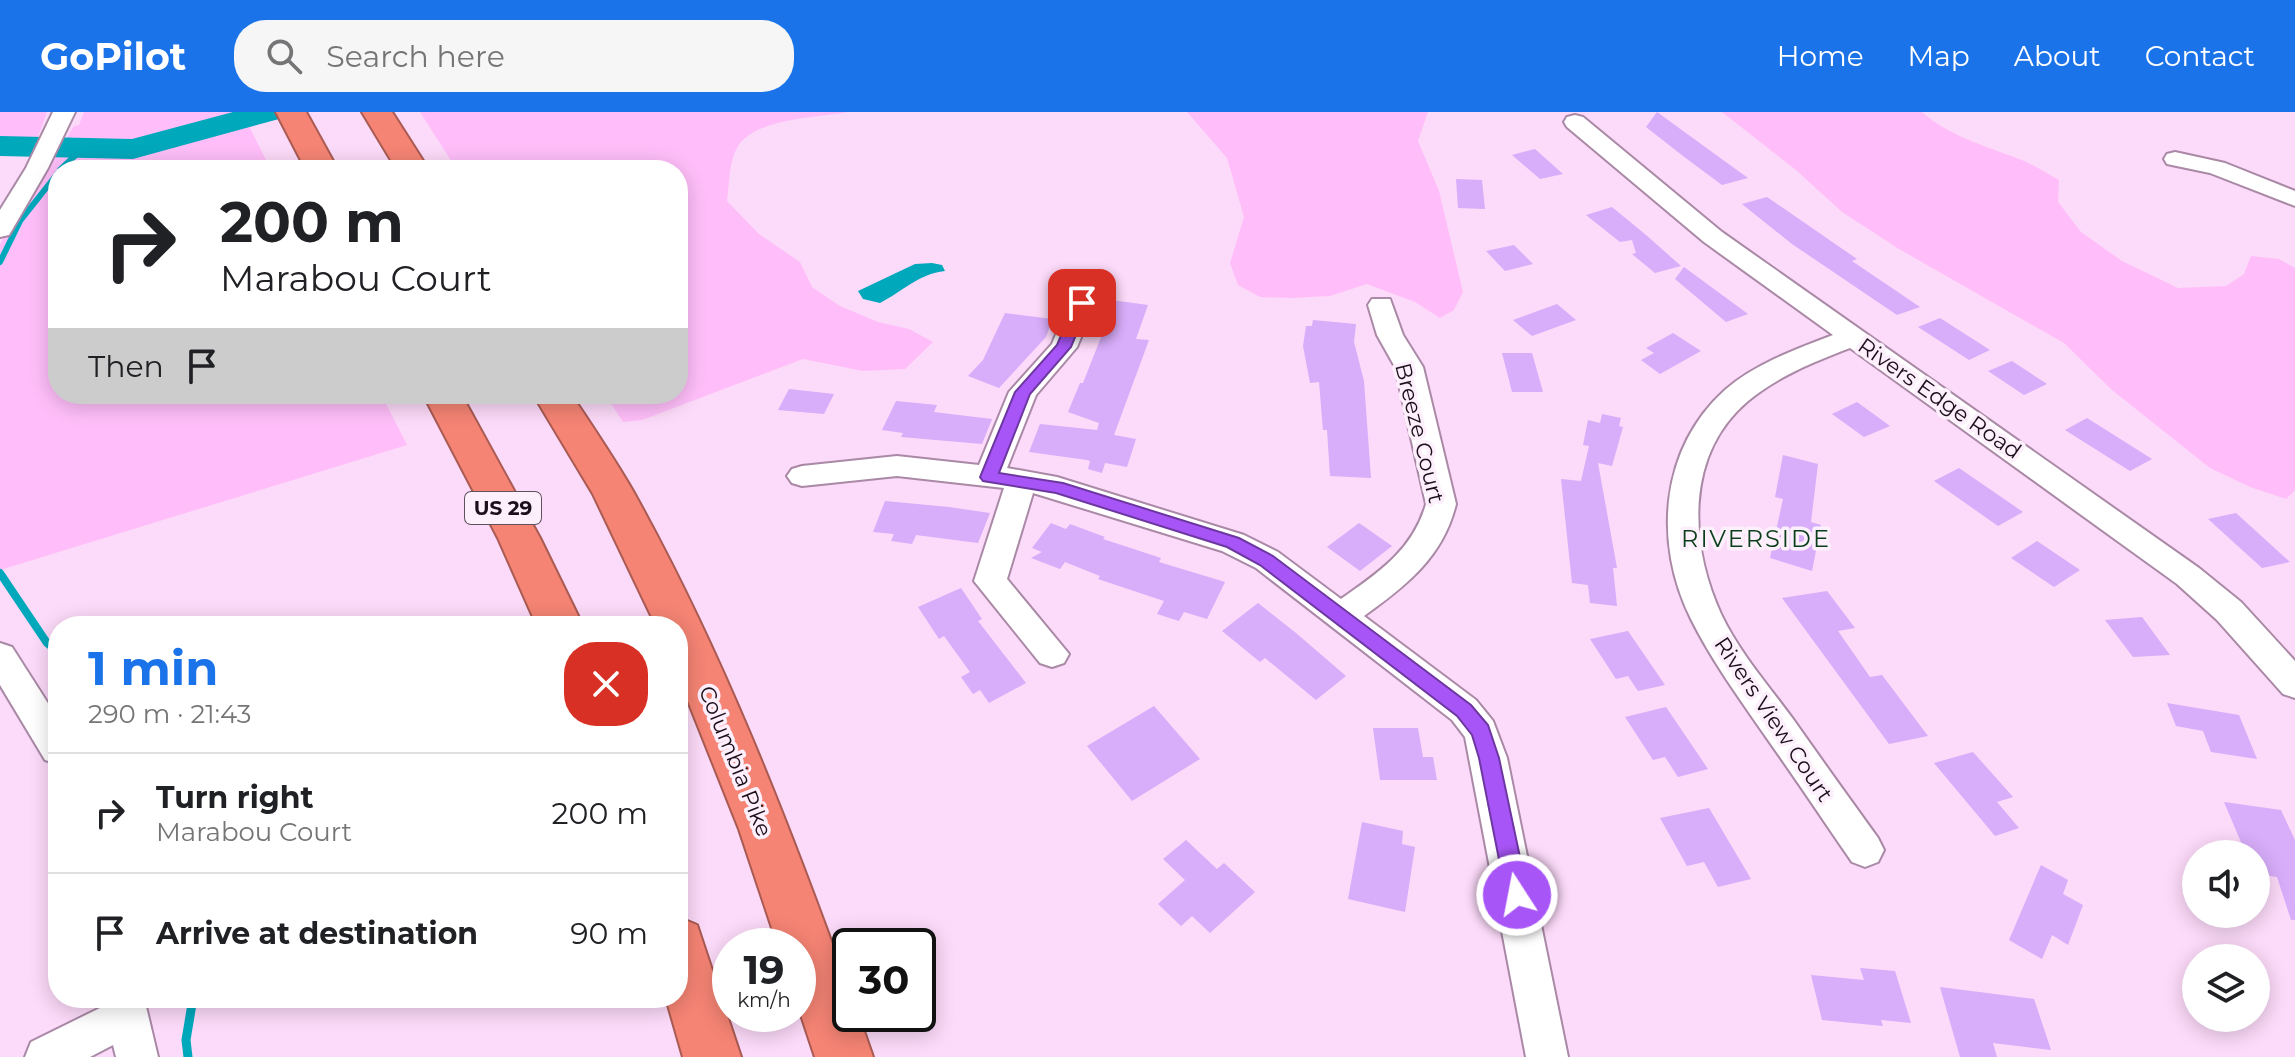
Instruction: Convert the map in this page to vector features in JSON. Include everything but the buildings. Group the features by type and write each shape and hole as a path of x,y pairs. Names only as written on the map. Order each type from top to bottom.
{"highway":[{"path":"377,112 407,160"},
{"path":"296,121 317,160"},
{"name":"US 29","path":"447,404 519,538 555,616"},
{"name":"Columbia Pike","path":"558,404 613,492 675,616"},
{"name":"Columbia Pike","path":"688,646 770,843 844,1057"},
{"path":"688,977 712,1057"}],"street":[{"path":"0,230 37,168 61,119"},
{"name":"Rivers Edge Road","path":"1575,122 1713,237 2188,576 2229,611 2295,684"},
{"path":"2175,159 2217,168 2295,199"},
{"path":"989,477 1023,392 1064,347 1091,281"},
{"name":"Breeze Court","path":"1339,617 1422,553 1438,527 1441,504 1409,367 1390,335 1381,305"},
{"name":"Rivers View Court","path":"1853,337 1798,358 1760,379 1714,418 1696,447 1685,476 1681,511 1683,553 1699,598 1721,644 1865,850"},
{"path":"802,476 897,466 1022,480 1057,487 1233,543 1267,560 1464,710 1481,731 1492,772 1547,1057"},
{"path":"1022,480 990,581 1052,654"},
{"path":"0,656 48,733"},
{"path":"46,1057 122,1008"},
{"path":"124,1008 137,1057"}],"shaded area":[{"path":"0,112 47,112 34,148 0,153"},
{"path":"84,112 242,112 266,160 53,160 74,126 79,125"},
{"path":"420,112 848,112 786,121 754,132 743,140 730,169 727,201 759,234 800,262 812,287 840,306 878,322 909,329 933,342 905,369 863,371 803,359 688,403 688,160 451,160"},
{"path":"1187,112 1428,112 1418,141 1439,191 1463,292 1454,310 1440,318 1415,302 1367,284 1330,296 1291,298 1260,297 1238,285 1230,263 1244,217 1227,158"},
{"path":"1722,112 1922,112 1956,134 2024,161 2059,180 2058,202 2081,232 2122,261 2178,288 2226,286 2244,274 2251,256 2279,259 2295,268 2295,490 2286,499 2250,487 2210,468 2112,390 2064,343 1899,249 1842,212 1796,170"},
{"path":"48,167 48,404 386,404 407,445 0,570 0,244"},
{"path":"611,404 684,404 642,420 623,422"}],"water":[{"path":"915,264 942,265 945,271 918,280 880,303 863,299 858,291"}],"waterway":[{"path":"0,146 133,149 268,112"},
{"path":"70,160 84,147"},
{"path":"0,262 20,221 48,186"},
{"path":"0,573 48,644"},
{"path":"188,1057 186,1040 191,1008"}],"district":[{"name":"RIVERSIDE","path":"1756,539"}],"route":[{"path":"1082,303 1064,347 1023,392 1017,403 989,477 1057,487 1233,543 1267,560 1464,710 1481,731 1489,758 1517,895"}]}
